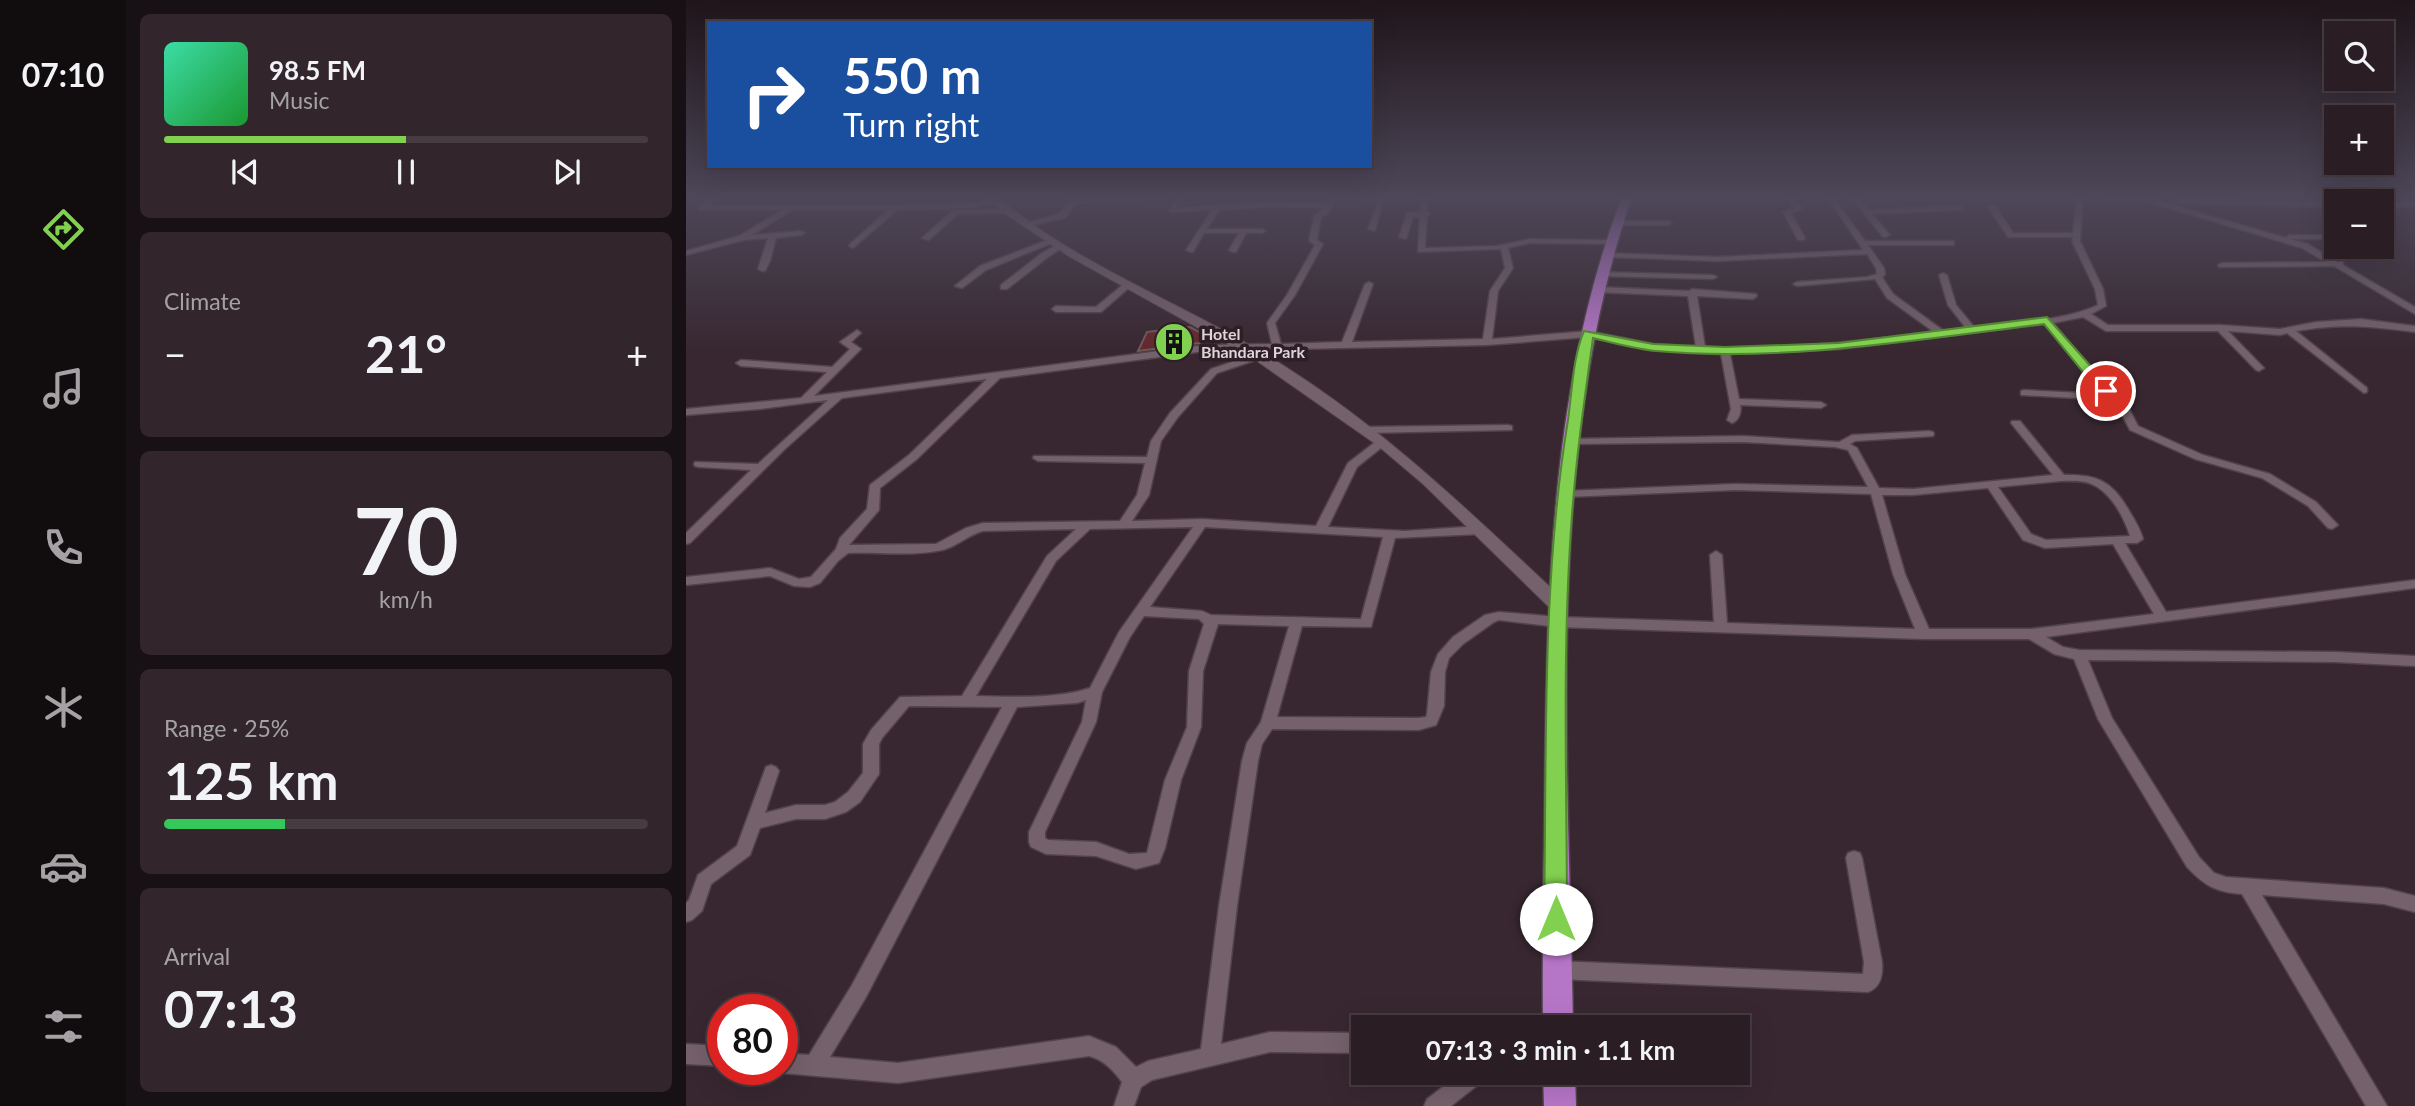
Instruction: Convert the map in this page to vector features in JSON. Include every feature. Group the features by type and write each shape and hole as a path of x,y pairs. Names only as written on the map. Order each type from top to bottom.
{"highway":[{"path":"1558,1015 1559,614 1565,494 1588,334 1608,249"},
{"path":"1559,1085 1560,1106"}],"main road":[{"path":"1065,249 1259,356 1382,442 1480,530 1559,614"}],"street":[{"path":"762,269 769,259 768,249"},
{"path":"959,286 983,268 1043,249"},
{"path":"1004,287 1052,249"},
{"path":"1277,346 1271,323 1288,302 1316,249"},
{"path":"1421,249 1444,249"},
{"path":"1487,342 1493,291 1509,268 1505,249"},
{"path":"1604,249 1718,259 1868,252"},
{"path":"1865,249 1882,272 1878,278"},
{"path":"686,412 804,400 1191,349 1240,346 1487,342 1588,334 1653,347 1701,350 1839,346 2047,321 2084,314 2102,306 2103,299 2078,249"},
{"path":"2312,249 2415,311"},
{"path":"2222,265 2340,264"},
{"path":"1943,275 1952,304 1971,329"},
{"path":"1599,282 1713,277"},
{"path":"1797,284 1878,278"},
{"path":"1878,278 1890,296 1942,333"},
{"path":"1599,282 1753,296"},
{"path":"1346,345 1369,284"},
{"path":"1056,309 1098,310 1128,285"},
{"path":"1692,292 1701,350"},
{"path":"2084,314 2106,328 2289,330 2361,322 2415,329"},
{"path":"2047,321 2112,397 2122,405 2134,428 2199,457 2266,476 2312,504 2332,525"},
{"path":"2220,328 2259,368"},
{"path":"2289,330 2364,390"},
{"path":"804,400 856,349 845,341 857,333"},
{"path":"1725,351 1735,402 1732,420"},
{"path":"1125,523 1143,495 1149,460 1162,432 1206,378 1222,367 1259,356"},
{"path":"741,363 835,370"},
{"path":"686,580 770,572 799,584 818,579 842,550 844,541 873,510 874,486 913,457 998,373"},
{"path":"2024,393 2112,397"},
{"path":"686,540 691,530 840,395"},
{"path":"1735,402 1821,405"},
{"path":"2016,423 2061,478"},
{"path":"1364,430 1508,428"},
{"path":"1842,445 1852,438 1929,434"},
{"path":"1571,441 1743,439 1842,445 1858,455 1876,492 1899,574 1924,634"},
{"path":"1321,529 1352,465 1382,442"},
{"path":"1038,458 1149,460"},
{"path":"699,464 760,467"},
{"path":"1565,494 1735,487 1913,492 2061,478 2089,479 2109,489 2137,534 2133,541 2034,542 2027,537 1991,485"},
{"path":"842,550 936,548 976,528 1088,524 1202,523 1390,535 1480,530"},
{"path":"1202,523 1118,645 1095,692 1089,722 1037,832 1037,842 1046,847 1109,851 1126,861 1139,863 1153,858 1173,780 1194,727 1196,671 1211,625 1209,619"},
{"path":"967,700 1051,559 1088,524"},
{"path":"1142,611 1202,615 1209,619 1366,624 1390,535"},
{"path":"2118,542 2163,618"},
{"path":"1716,555 1721,627"},
{"path":"1268,723 1419,724 1431,721 1436,713 1440,662 1445,653 1490,618 1500,616 1559,614 1721,627 1924,634 2031,634 2415,584"},
{"path":"1210,1055 1227,906 1250,761 1255,743 1268,723 1297,622"},
{"path":"2031,634 2059,651 2079,655 2336,657 2415,661"},
{"path":"2079,655 2105,719 2193,862 2208,878 2225,885 2248,888 2384,896 2415,904"},
{"path":"754,823 781,815 825,812 840,807 854,797 871,774 871,744 876,734 905,701 1012,702 1077,698 1095,692"},
{"path":"814,1066 859,991 1012,702"},
{"path":"686,914 696,905 704,880 744,850 771,771"},
{"path":"1556,970 1868,983 1874,974 1873,962 1854,858"},
{"path":"2248,888 2377,1106"},
{"path":"1124,1106 1133,1080 1148,1071 1270,1042 1351,1043"},
{"path":"798,1064 898,1073 1089,1046 1103,1048 1114,1056 1133,1080"},
{"path":"686,1054 707,1055"},
{"path":"1434,1106 1462,1085"}],"building":[{"name":"Hotel Bhandara Park","path":"1190,327 1210,338 1207,342 1138,351 1147,332"}],"place":[{"name":"Hotel Bhandara Park","path":"1174,342"}],"route":[{"path":"1556,919 1557,664 1565,494 1588,334 1673,350 1725,351 1839,346 2047,321 2106,391"}]}
